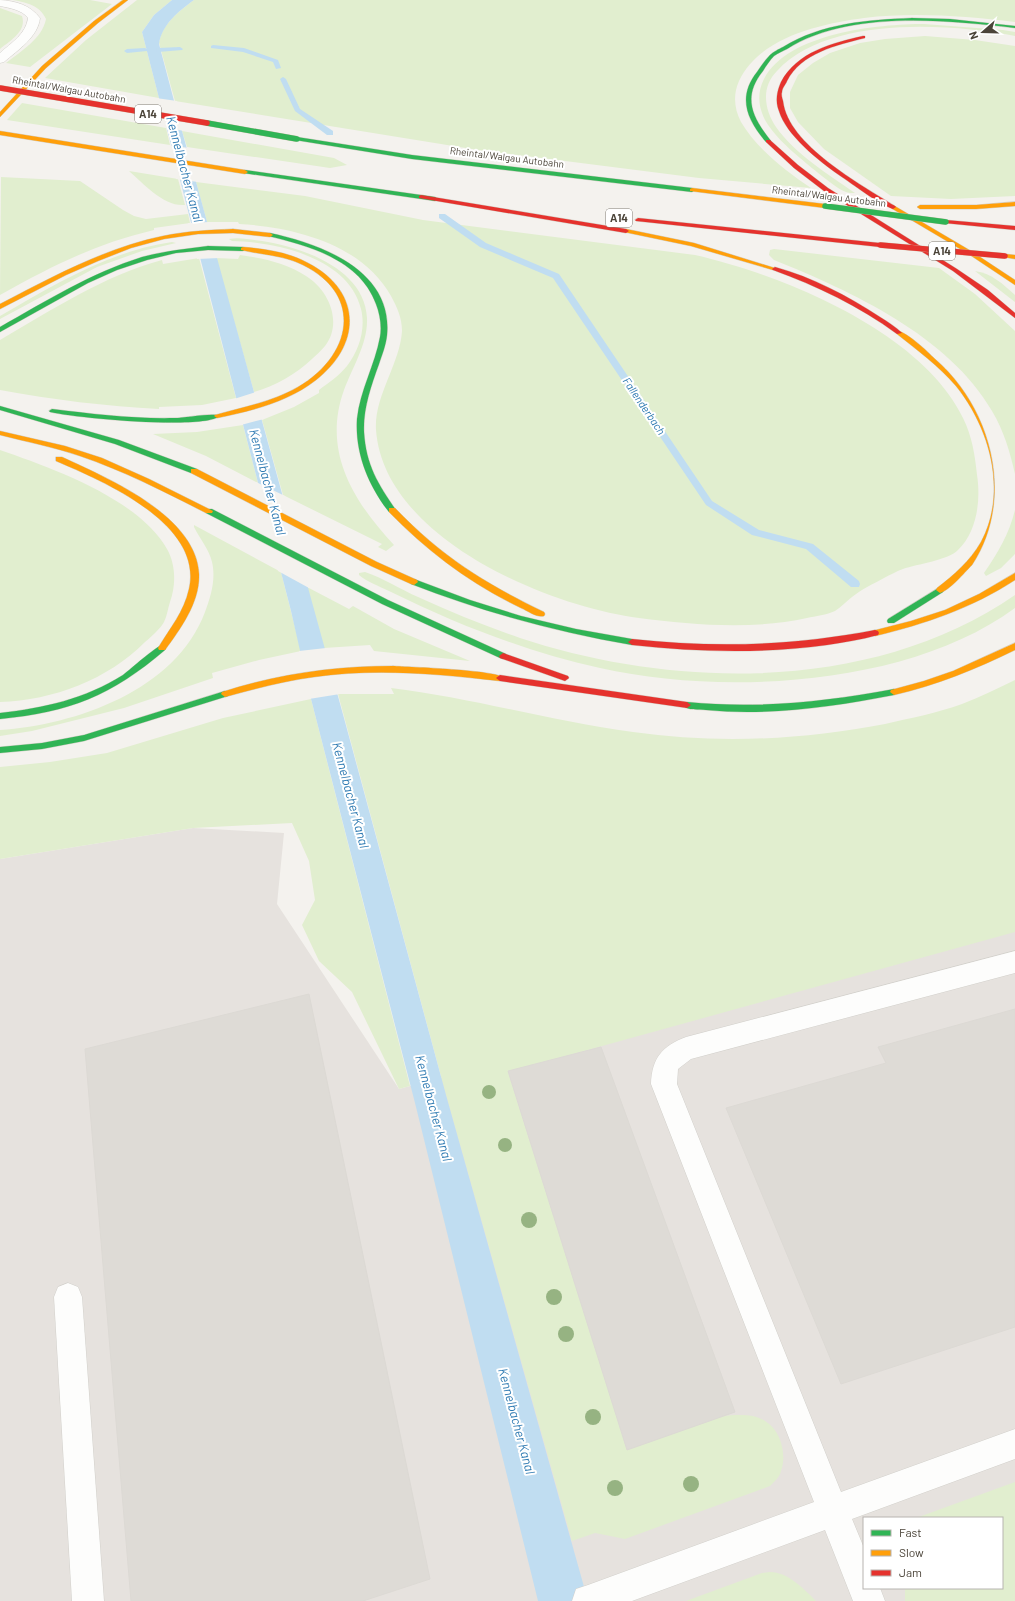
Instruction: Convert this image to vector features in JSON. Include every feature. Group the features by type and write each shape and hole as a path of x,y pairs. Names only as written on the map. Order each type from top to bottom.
{"main road":[{"path":"0,115 44,67 96,22 126,0"},
{"path":"1015,27 973,22 911,19 867,23 831,29 800,40 773,55 754,76 749,89 748,97 750,113 761,132 799,169 825,188 977,284 1015,316"},
{"path":"871,36 839,43 823,49 803,60 789,72 780,86 778,95 781,112 785,120 807,146 839,171 1015,283"},
{"name":"Rheintal/Walgau Autobahn","path":"0,88 297,139 412,157 825,206 946,222 1015,228"},
{"path":"0,133 266,175 421,197 680,241 759,263 814,286 861,309 914,344 949,375 972,404 981,418 993,452 998,497 990,532 981,550 967,567 926,602 878,628 853,637"},
{"path":"421,197 579,214"},
{"path":"825,206 976,207 1015,204"},
{"name":"A14","path":"627,219 880,245 1015,257"},
{"path":"0,307 85,261 135,243 174,234 226,231 257,232 306,243 329,253 352,266 368,282 378,297 384,310 386,322 383,342 362,408 360,427 364,456 378,490 392,510 411,531 458,569 524,607 589,634"},
{"path":"0,330 102,274 148,257 177,250 196,248 229,247 271,252 302,263 325,277 340,294 345,304 348,316 344,341 331,361 309,382 286,395 259,406 213,417 189,420 162,420 123,419 0,404"},
{"path":"0,408 104,437 188,469 401,576 440,593 500,614 589,634 654,645 697,649 751,650 813,644 880,632 941,616 986,596 1015,576"},
{"path":"0,433 91,457 207,509 338,579 418,619 508,658 617,695"},
{"path":"0,716 37,712 88,697 117,683 143,666 162,649 176,631 188,609 194,587 195,569 189,548 174,528 154,510 114,485 9,435"},
{"path":"0,750 66,742 101,733 218,696 300,676 330,672 382,670 497,678 701,707 749,709 799,707 853,700 904,689 979,664 1015,646"}],"lane":[{"path":"0,3 22,8 30,12 34,17 34,24 25,38 0,59"},
{"path":"863,1586 664,1084 664,1072 674,1055 686,1049 1015,962"},
{"path":"68,1297 88,1601"},
{"path":"588,1601 1015,1444"},
{"path":"864,1589 869,1601"}],"shaded area":[{"path":"193,828 284,833 277,904 399,1089 1015,921 1015,1601 0,1601 0,859"}],"green space":[{"path":"13,0 90,0 112,4 30,67 6,63 36,39 44,26 46,19 40,11 32,5"},
{"path":"137,0 172,0 154,15 142,32 159,98 45,78 86,40"},
{"path":"194,0 1015,0 1015,22 921,15 864,18 829,24 793,35 776,43 761,53 749,66 737,86 735,102 739,117 755,141 773,159 811,188 699,178 478,150 175,101 159,43 167,24 177,13"},
{"path":"0,8 22,16 23,21 17,35 0,49"},
{"path":"905,24 1003,30 1015,32 1015,36 956,28 923,27 890,28 857,32 826,40 799,53 777,71 768,84 766,91 767,106 776,127 802,155 855,193 848,193 842,190 795,154 772,130 765,120 759,100 760,89 764,79 776,63 793,51 813,41 859,29"},
{"path":"925,36 975,40 1015,46 1015,196 951,199 891,196 824,149 798,122 790,108 790,92 798,75 813,63 830,53 860,43 885,39"},
{"path":"22,103 166,128 170,145 7,120"},
{"path":"182,131 334,158 347,165 330,168 187,147"},
{"path":"129,171 178,179 185,205 177,205 162,199"},
{"path":"1,177 80,181 134,216 146,219 188,214 190,223 154,228 154,230 93,249 56,265 0,295"},
{"path":"196,182 305,196 423,220 695,255 730,264 808,293 847,312 883,334 916,359 943,387 963,418 969,432 974,453 978,485 978,505 970,534 964,543 954,553 940,559 896,572 852,597 835,611 786,622 723,625 680,623 639,618 602,611 560,599 517,582 476,560 438,534 408,503 386,469 376,430 376,417 383,392 397,356 402,326 400,317 391,296 378,278 363,263 345,251 304,234 282,229 239,224 238,222 207,222"},
{"path":"237,238 278,244 312,255 329,263 343,274 355,286 364,301 367,327 363,345 344,390 338,412 337,434 339,454 345,474 354,493 379,528 394,545 386,551 378,547 382,544 283,495 262,420 294,407 319,393 319,390 347,366 358,346 363,324 361,309 354,291 342,277 327,265 308,256 269,245 232,241 229,239"},
{"path":"172,242 176,243 142,251 97,267 0,319 0,316 62,281 104,261 149,246"},
{"path":"774,249 939,268 975,294 1015,331 1015,474 1006,442 992,411 973,384 951,360 924,338 896,319 834,286 774,260 769,255 770,250"},
{"path":"240,255 283,264 299,271 314,282 327,298 333,317 333,327 330,337 325,346 318,353 299,370 285,379 254,392 216,258 238,259"},
{"path":"199,258 236,398 202,405 159,407 159,409 80,402 0,390 0,340 78,295 119,275 162,260 163,264"},
{"path":"975,271 986,274 1001,283 1015,295 1015,302"},
{"path":"243,425 258,483 206,456 153,434 197,432"},
{"path":"0,450 68,476 116,500 136,515 154,531 167,549 172,562 174,582 172,595 164,622 155,633 114,667 78,686 60,692 40,697 0,702"},
{"path":"1015,510 1015,554 1001,568 986,576 984,573 994,558 1010,527"},
{"path":"194,525 281,572 301,651 259,660 212,673 213,678 124,708 32,731 0,736 0,730 29,727 91,711 120,698 147,682 171,663 191,639 205,612 212,587 212,562 209,553"},
{"path":"365,572 443,608 520,638 581,655 644,667 709,673 774,672 838,665 901,650 960,627 1015,595 1015,608 972,634 923,654 870,669 815,678 758,682 703,681 649,677 562,659 488,634 428,610 373,584 359,575 359,573"},
{"path":"307,587 349,609 353,606 394,629 470,661 374,651 370,645 324,648"},
{"path":"1015,680 1015,932 508,1072 627,1449 722,1416 739,1415 760,1418 771,1425 779,1437 783,1451 783,1465 777,1479 770,1486 625,1539 595,1533 572,1541 446,1095 338,694 394,694 391,688 421,692 572,722 633,732 665,736 728,739 791,737 822,734 885,724 962,704"},
{"path":"311,699 410,1086 399,1089 352,992 319,961 302,925 315,900 309,861 292,823 193,828 0,859 0,767 50,762 107,753 223,718"},
{"path":"1015,1482 1015,1601 905,1601 905,1589 1003,1589 1003,1517 919,1517"},
{"path":"770,1572 789,1578 816,1601 686,1601 762,1573"}],"water":[{"name":"Kennelbacher Kanal","path":"172,0 194,0 177,13 167,24 159,44 446,1095 588,1601 538,1601 415,1103 311,699 291,611 142,32 154,15"}],"pier":[{"path":"156,98 177,101 184,131 164,127"},
{"path":"168,145 189,148 198,182 176,179"},
{"path":"209,222 219,258 197,259 188,223"},
{"path":"256,392 264,419 241,425 234,399"},
{"path":"256,482 285,496 309,588 278,571"},
{"path":"326,648 340,694 309,699 299,651"}],"building":[{"path":"309,994 430,1579 363,1601 131,1601 85,1049"},
{"path":"1015,1009 1015,1327 841,1384 726,1108 886,1063 878,1047"},
{"path":"601,1047 735,1412 627,1450 508,1071"}],"waterway":[{"name":"Fallenderbach","path":"213,47 244,50 276,61 278,68"},
{"name":"Fallenderbach","path":"158,50 180,49"},
{"name":"Fallenderbach","path":"127,51 145,50"},
{"name":"Fallenderbach","path":"283,79 297,110 330,133"},
{"name":"Fallenderbach","path":"442,216 483,245 556,276 709,503 756,533 809,546 855,584"}],"traffic: fast":[{"path":"768,141 758,128 751,113 749,105 750,88 753,80 772,56 800,38 834,27 872,22 912,20 950,21 1015,27"},
{"path":"207,123 297,139"},
{"path":"297,139 412,157 692,190"},
{"path":"245,172 435,199"},
{"path":"825,206 946,222"},
{"path":"270,235 290,239 330,254 348,265 364,278 376,294 383,313 384,335 363,405 361,418 362,447 370,475 376,488 392,510"},
{"path":"0,330 86,282 115,269 176,251 208,248 243,249"},
{"path":"0,408 117,442 194,471"},
{"path":"52,411 134,420 176,420 217,416"},
{"path":"209,511 385,602 503,656"},
{"path":"414,582 494,611 576,632 632,642"},
{"path":"891,621 940,590"},
{"path":"0,716 46,710 87,697 107,688 125,677 144,664 162,648"},
{"path":"687,705 713,708 765,709 817,705 894,692"},
{"path":"0,750 42,746 84,738 225,694"}],"traffic: slow":[{"path":"0,115 44,67 96,22 126,0"},
{"path":"0,133 245,172"},
{"path":"692,190 825,206"},
{"path":"920,207 976,207 1015,204"},
{"path":"893,207 969,252 1015,283"},
{"path":"0,307 96,259 129,247 163,238 198,232 233,231 270,235"},
{"path":"626,231 692,244 775,269"},
{"path":"217,416 245,410 288,395 301,388 324,370 336,357 343,343 347,330 347,316 344,303 337,290 326,278 313,268 297,260 270,252 243,249"},
{"path":"1005,256 1015,257"},
{"path":"899,333 945,371 969,400 987,433 993,451 996,469 998,488 996,506 992,524 984,543 964,569 940,590"},
{"path":"0,433 83,454 115,466 209,511"},
{"path":"59,459 105,480 134,496 161,517 187,545 193,561 195,574 194,588 190,601 178,625 162,648"},
{"path":"194,471 374,564 414,582"},
{"path":"392,510 426,543 461,570 499,593 541,614"},
{"path":"875,633 912,624 948,612 999,587 1015,576"},
{"path":"894,692 941,679 1015,646"},
{"path":"225,694 264,683 316,673 350,670 414,670 500,678"}],"traffic: jam":[{"path":"863,37 833,45 814,53 789,72 779,92 781,112 793,131 811,150 856,184 893,207"},
{"path":"0,88 207,123"},
{"path":"768,141 796,167 826,189 955,270 986,292 1015,316"},
{"path":"421,197 626,231"},
{"path":"638,220 880,245"},
{"path":"946,222 1015,228"},
{"path":"880,245 1005,256"},
{"path":"775,269 824,288 840,296 870,313 899,333"},
{"path":"632,642 693,647 754,648 814,643 875,633"},
{"path":"503,656 565,678"},
{"path":"500,678 687,705"}]}
